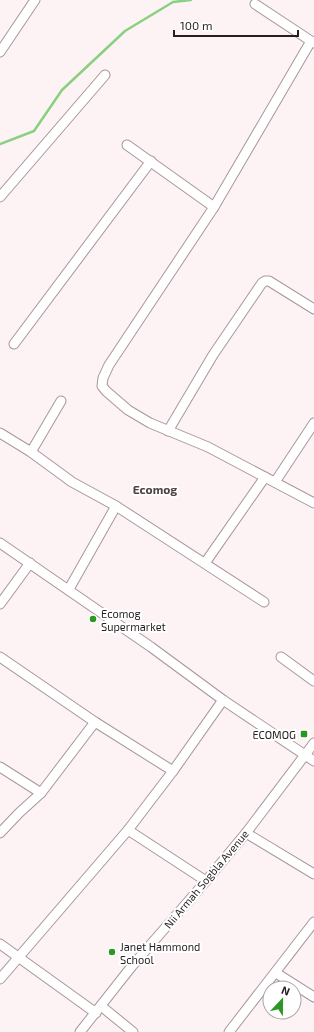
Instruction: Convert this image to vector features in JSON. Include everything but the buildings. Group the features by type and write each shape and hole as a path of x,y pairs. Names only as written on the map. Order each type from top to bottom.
{"street":[{"path":"0,52 35,0"},
{"path":"255,4 313,42 214,207 109,365 103,378 102,386 114,399 128,410 150,423 208,447 314,503"},
{"path":"0,197 105,75"},
{"path":"127,145 214,207"},
{"path":"14,344 150,161"},
{"path":"168,431 213,356 262,283 269,281 314,309"},
{"path":"30,452 61,401"},
{"path":"275,482 314,423"},
{"path":"0,433 72,482 116,506 264,602"},
{"path":"205,563 265,477"},
{"path":"69,589 116,506"},
{"path":"0,543 69,589 223,700 314,761"},
{"path":"0,604 30,563"},
{"path":"0,657 95,722 172,771"},
{"path":"281,657 314,681"},
{"path":"0,979 128,830 223,700"},
{"path":"0,833 41,793 95,722"},
{"name":"Nii Armah Sogbla Avenue","path":"80,1032 132,966 246,833 314,743"},
{"path":"0,767 41,793"},
{"path":"128,830 206,881"},
{"path":"246,833 314,874"},
{"path":"229,1032 314,922"},
{"path":"0,944 133,1032"},
{"path":"276,973 314,997"}],"waterway":[{"path":"0,144 34,131 62,90 125,31 173,2 191,0"}],"place":[{"name":"Ecomog Supermarket","path":"93,619"},
{"name":"ECOMOG","path":"304,734"},
{"name":"Janet Hammond School","path":"112,952"}],"district":[{"name":"Ecomog","path":"155,489"}]}
